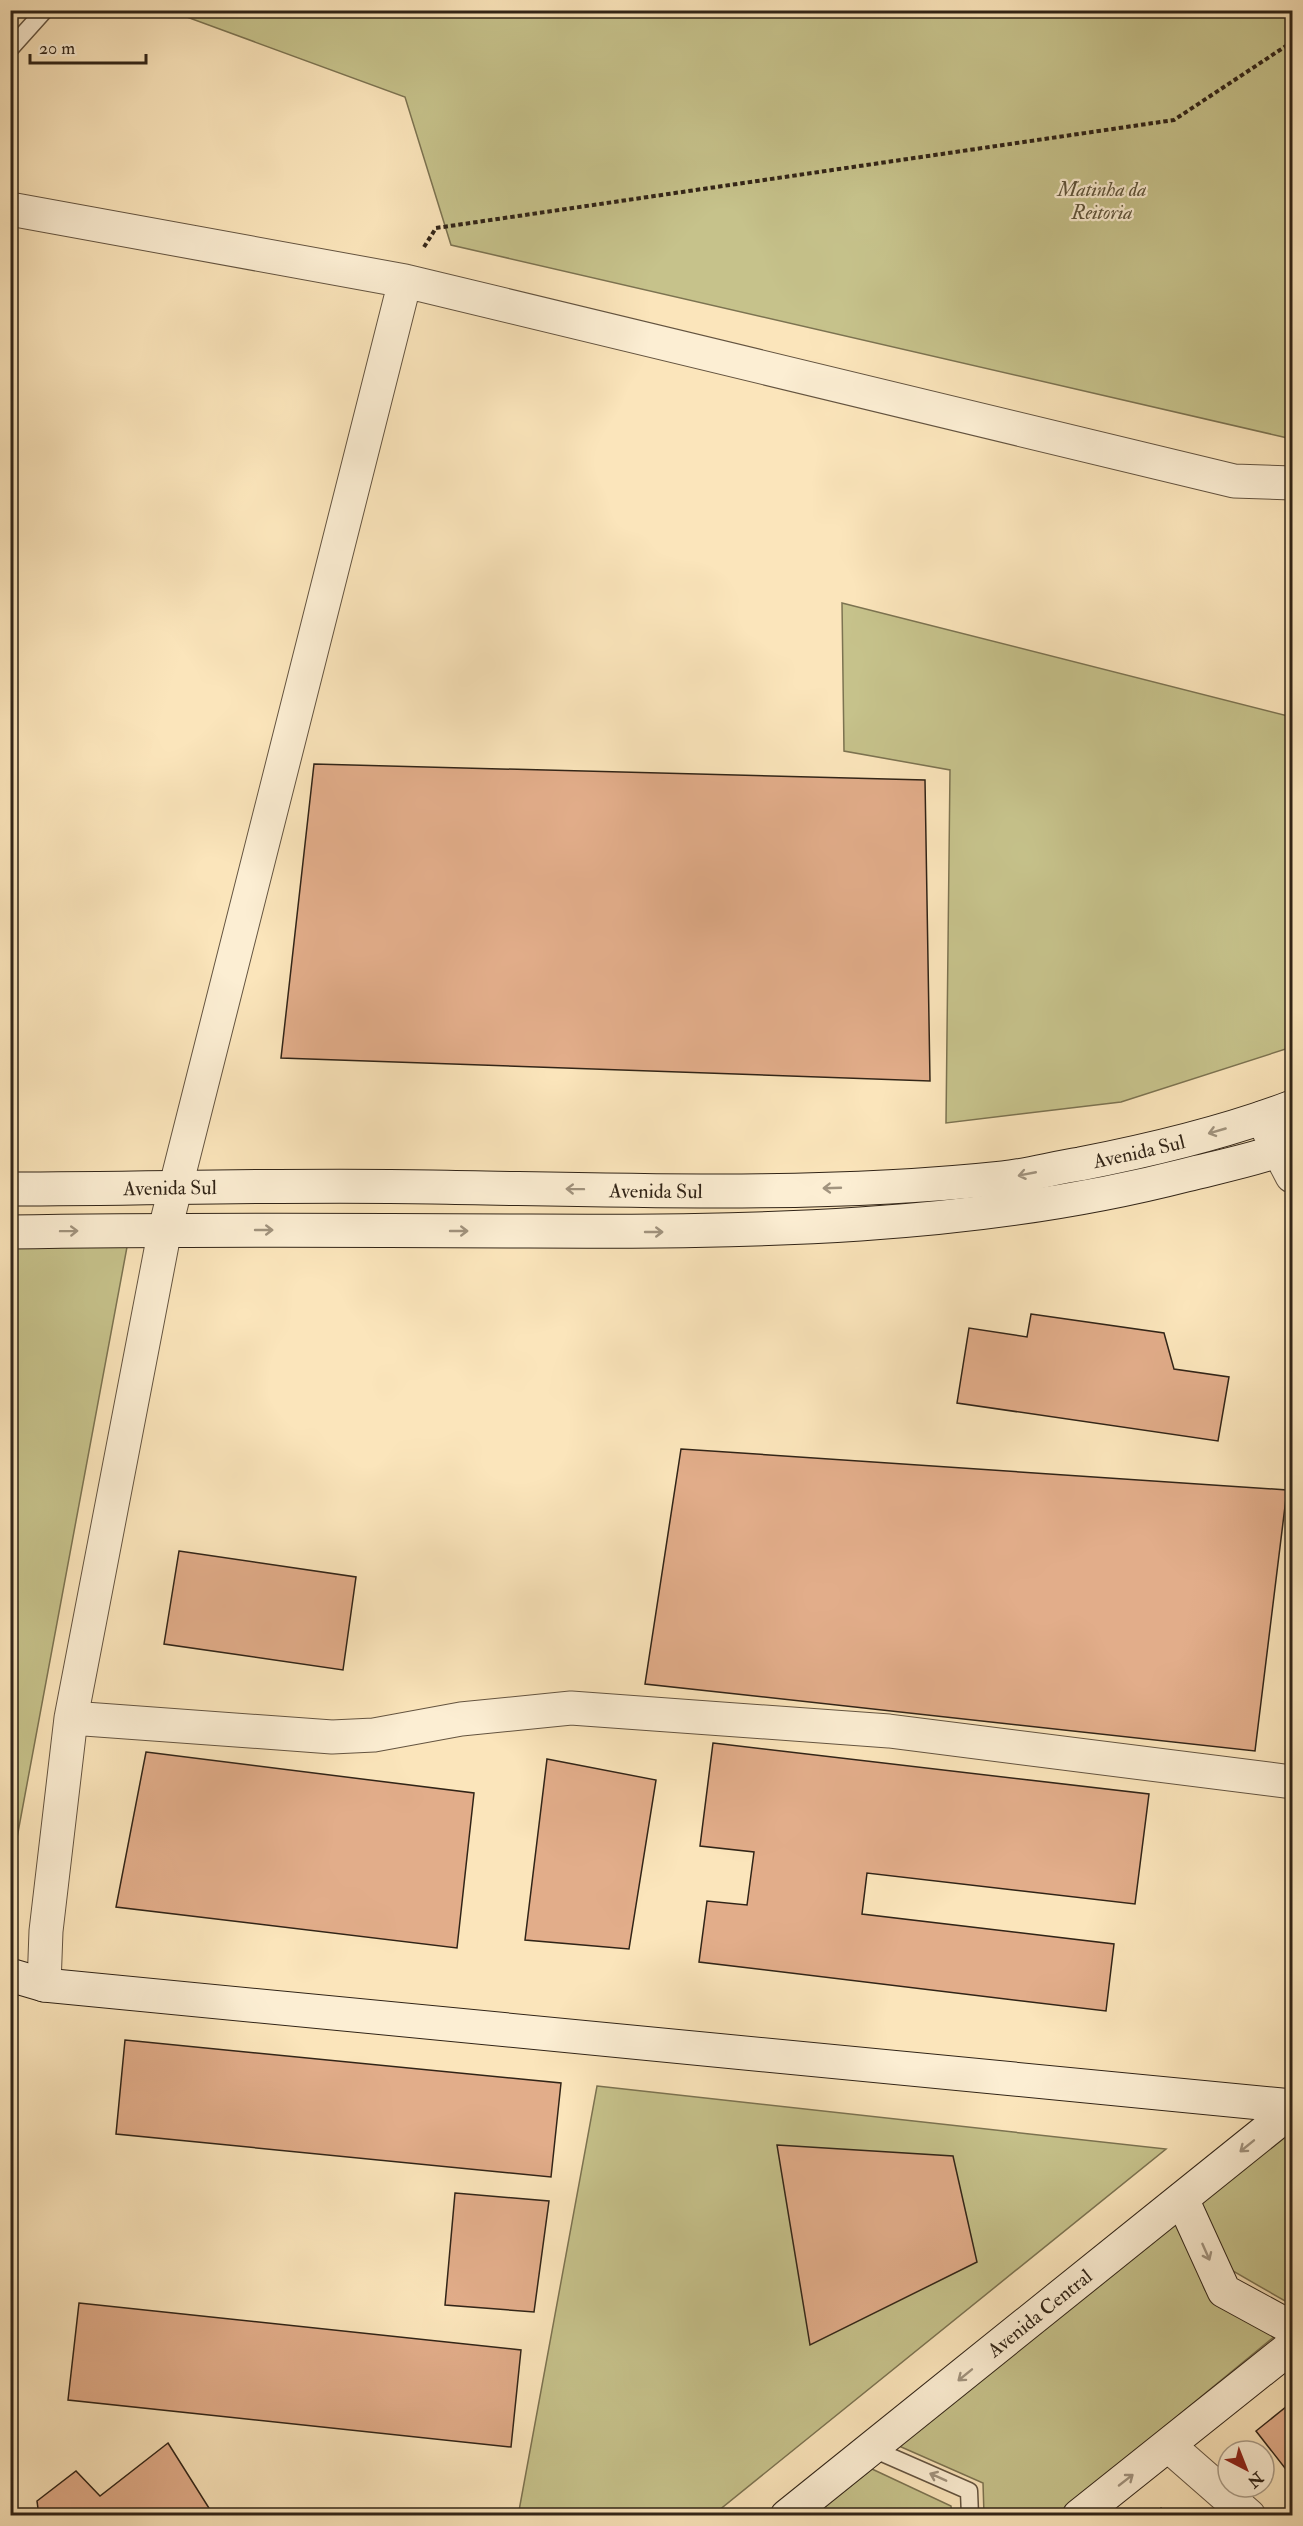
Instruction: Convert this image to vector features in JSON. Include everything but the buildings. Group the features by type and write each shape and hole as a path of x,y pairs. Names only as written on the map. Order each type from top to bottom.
{"street":[{"path":"10,209 405,281 1234,481 1293,483"},
{"path":"44,1985 46,1931 71,1718 165,1229 405,281"},
{"name":"Avenida Sul","path":"10,1189 174,1189 306,1185 744,1191 890,1186 1006,1178 1154,1149 1262,1119 1293,1107"},
{"path":"1262,1119 1288,1158"},
{"name":"Avenida Sul","path":"10,1232 165,1229 687,1232 898,1222 1037,1207 1288,1158"},
{"path":"71,1718 332,1737 374,1734 461,1719 571,1708 889,1731 1293,1782"},
{"path":"10,1975 44,1985 1293,2108"},
{"name":"Avenida Central","path":"787,2516 873,2449 1293,2108"},
{"path":"1182,2199 1224,2291 1293,2328"},
{"path":"1080,2516 1293,2346"},
{"path":"1169,2446 1248,2516"}],"lane":[{"path":"10,50 45,10"},
{"path":"873,2449 969,2491 970,2516"}],"path":[{"path":"405,281 435,228 1174,120 1293,42"}],"green space":[{"name":"Matinha da Reitoria","path":"174,11 1292,11 1292,439 451,245 405,97"},
{"path":"842,603 1292,717 1292,1047 1121,1102 946,1123 950,770 844,751"},
{"path":"11,1246 127,1247 11,1870"},
{"path":"597,2086 1166,2149 713,2515 518,2516"},
{"path":"1292,2130 1292,2305 1226,2267 1199,2202"},
{"path":"1177,2217 1205,2290 1280,2332 1057,2515 984,2515 983,2483 899,2446"},
{"path":"872,2469 951,2506 952,2515 814,2516"}]}
